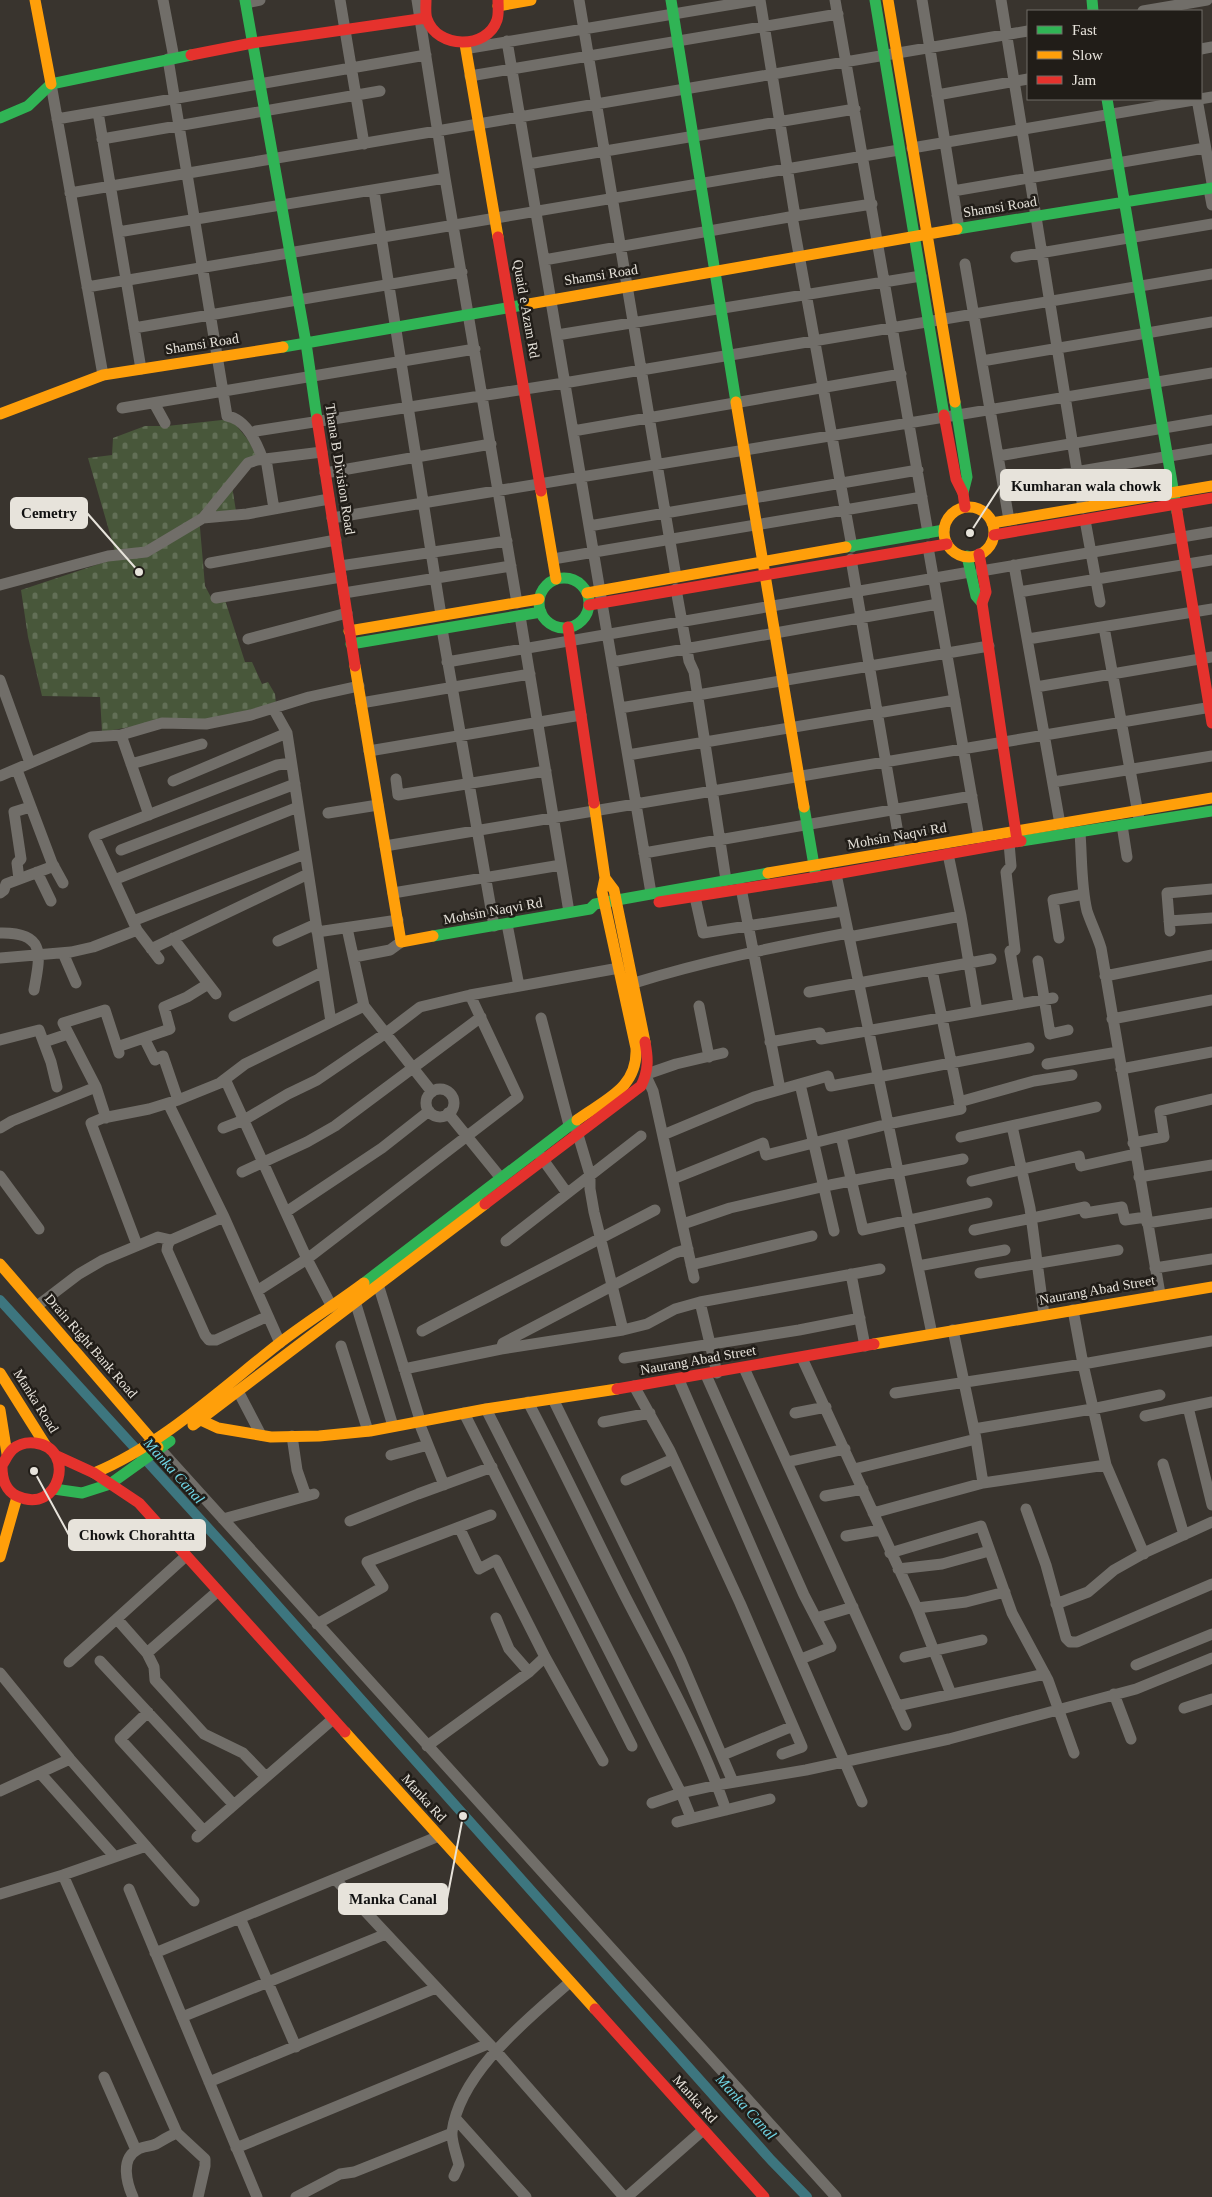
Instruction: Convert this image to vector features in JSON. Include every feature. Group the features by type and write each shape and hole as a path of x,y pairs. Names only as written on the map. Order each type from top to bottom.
{"street":[{"path":"35,0 103,375"},
{"path":"163,0 175,98 227,416 235,417 251,434 265,459 274,509"},
{"path":"246,1 260,0"},
{"path":"340,0 364,144"},
{"path":"417,0 423,18 426,55 445,178 518,603"},
{"path":"426,0 423,18 432,29 441,38 465,46 758,0 788,168 799,257 852,547"},
{"path":"465,46 486,35 494,26 498,14 498,3 531,0"},
{"path":"579,0 682,622 698,695 726,880"},
{"path":"671,0 720,309 815,871"},
{"path":"835,0 928,533"},
{"path":"875,0 928,321 951,417"},
{"path":"888,0 941,319 956,479 963,493 965,508"},
{"path":"922,0 959,229"},
{"path":"1001,0 1083,508"},
{"path":"1149,10 1207,0"},
{"name":"Thana B Division Road","path":"246,1 306,343 358,686 401,942"},
{"path":"470,76 838,14"},
{"path":"0,118 20,112 39,100 51,84 252,43 423,18"},
{"path":"70,193 1027,31"},
{"path":"507,40 651,893"},
{"name":"Quaid e Azam Rd","path":"465,46 511,305 556,579"},
{"path":"57,119 426,55"},
{"path":"937,95 1027,79"},
{"path":"102,139 380,91"},
{"path":"1107,100 1194,612 1207,658 1212,723"},
{"path":"912,148 1191,100"},
{"path":"1197,100 1211,187 1212,205"},
{"path":"528,164 855,109"},
{"path":"98,112 141,369"},
{"path":"953,191 1205,148"},
{"path":"87,287 899,150"},
{"path":"118,232 445,178"},
{"name":"Shamsi Road","path":"0,414 103,375 306,343 511,305 1211,187"},
{"path":"374,191 441,616"},
{"path":"544,260 872,204"},
{"path":"1016,258 1212,224"},
{"path":"965,264 1009,520"},
{"path":"134,328 462,272"},
{"path":"251,434 256,431 564,384 640,369 728,356 1212,274"},
{"path":"557,335 921,276"},
{"path":"982,361 1212,322"},
{"path":"122,408 475,349"},
{"path":"332,518 951,417 1212,372"},
{"path":"573,431 901,374"},
{"path":"154,403 165,423"},
{"path":"998,456 1212,420"},
{"path":"325,473 491,444"},
{"path":"1003,484 1212,449"},
{"path":"0,584 108,556 146,552 204,518 248,463 322,452"},
{"path":"589,526 918,470"},
{"path":"994,535 1085,520 1174,498 1212,486"},
{"path":"553,559 922,497"},
{"path":"992,523 1083,508 1174,498 1212,498"},
{"path":"204,518 274,509 330,499"},
{"path":"965,508 981,510 992,523 994,535 989,547 973,555 953,551 947,544 944,530 948,518 959,509 965,508"},
{"path":"1085,520 1100,602"},
{"path":"586,593 601,596 764,568 852,547 944,530"},
{"path":"447,662 1212,532"},
{"path":"210,562 336,540"},
{"path":"216,598 431,552 507,541"},
{"path":"764,568 851,559 947,544"},
{"path":"928,547 979,838"},
{"path":"973,555 976,572 986,592 982,602 1003,742 1014,839 1012,866 1006,872 1015,950 1010,951 1019,1004"},
{"path":"851,559 901,851"},
{"path":"1019,592 1212,560"},
{"path":"1014,565 1060,824"},
{"path":"344,593 511,566"},
{"path":"588,605 586,593 579,583 572,579 556,579 548,583 542,590 539,599 541,612 547,621 553,625 568,627 582,619 588,605 601,596"},
{"path":"350,631 539,599"},
{"path":"612,662 938,604"},
{"path":"1028,640 1212,610"},
{"path":"352,644 541,612"},
{"path":"248,640 347,613"},
{"path":"520,616 569,912"},
{"path":"54,1489 82,1493 110,1484 122,1468 195,1417 238,1391 378,1284 539,1155 572,1123 626,1084 636,1069 636,1048 602,892 605,878 568,627"},
{"path":"1104,627 1139,823"},
{"path":"442,629 494,926"},
{"path":"620,708 989,646"},
{"path":"1036,687 1207,658"},
{"path":"361,703 530,674"},
{"path":"0,680 30,763"},
{"path":"0,776 91,737 121,735 162,723 206,724 358,686"},
{"path":"628,756 955,700"},
{"path":"385,846 1211,707"},
{"path":"273,708 287,733 330,1022"},
{"path":"369,751 581,715"},
{"path":"173,781 287,733"},
{"path":"121,735 148,815"},
{"path":"131,764 202,744"},
{"path":"1053,782 1212,756"},
{"path":"159,959 135,925 94,836 277,765 292,763"},
{"path":"17,770 54,866 63,882"},
{"path":"396,779 398,795 546,771"},
{"path":"121,850 295,784"},
{"path":"644,853 972,796"},
{"name":"Mohsin Naqvi Rd","path":"618,905 651,893 726,880 815,871 836,874 948,854 1014,839 1060,824 1212,798"},
{"path":"328,813 378,805"},
{"path":"19,879 18,863 21,859 14,812 30,807"},
{"path":"114,880 298,808"},
{"name":"Mohsin Naqvi Rd","path":"401,942 590,909 598,914 606,907 695,896 741,888 901,851 979,838 1014,839 1080,833 1212,811"},
{"path":"1122,826 1127,857"},
{"path":"1080,833 1084,894 1088,913 1096,930 1101,948 1160,1294"},
{"path":"0,958 40,956 93,947 135,925 305,854"},
{"path":"948,854 961,916 977,1011"},
{"path":"393,893 561,865"},
{"path":"2,885 54,866"},
{"path":"37,872 50,901"},
{"path":"151,949 308,874"},
{"path":"836,874 932,1334"},
{"path":"195,1417 280,1343 332,1307 500,1177 578,1134 636,1091 646,1075 648,1058 618,905 614,890 605,878"},
{"path":"741,888 780,1089"},
{"path":"1212,888 1167,893 1169,926 1212,918"},
{"path":"1059,938 1053,900 1084,894"},
{"path":"695,896 703,933 843,911"},
{"path":"634,983 753,950 961,916"},
{"path":"278,941 316,928 347,928 398,920"},
{"path":"507,924 519,986"},
{"path":"347,928 364,1006 432,1092"},
{"path":"0,934 24,937 31,940 40,956 34,990"},
{"path":"173,938 216,994"},
{"path":"354,957 390,950 401,942"},
{"path":"63,953 76,983"},
{"path":"1105,976 1212,955"},
{"path":"809,992 991,960"},
{"path":"1038,961 1049,999 1050,1034 1068,1030"},
{"path":"223,1128 244,1120 288,1094 318,1080 420,1007 470,995 619,968"},
{"path":"673,1179 763,1143 766,1155 888,1124 961,1109 932,970"},
{"path":"234,1016 323,972"},
{"path":"106,1118 96,1087 63,1023 105,1010 118,1050 170,1029 164,1007 187,997 208,984"},
{"path":"257,1291 307,1259 518,1097 470,995"},
{"path":"770,1042 820,1033 821,1039 1049,999"},
{"path":"1112,1019 1212,1000"},
{"path":"137,1245 91,1123 173,1102 203,1091 225,1079 244,1064 364,1006"},
{"path":"699,1006 709,1057"},
{"path":"242,1172 335,1126 481,1017"},
{"path":"540,1018 590,1175 590,1189 622,1330"},
{"path":"0,1040 39,1030 57,1087"},
{"path":"44,1042 68,1034"},
{"path":"144,1038 155,1060 163,1056 173,1102 280,1343"},
{"path":"663,1135 754,1097 828,1076 831,1086 1030,1048"},
{"path":"1047,1064 1118,1052"},
{"path":"1121,1069 1212,1052"},
{"path":"646,1075 676,1064 723,1054"},
{"path":"646,1075 653,1091 694,1278"},
{"path":"959,1102 1034,1081 1072,1075"},
{"path":"225,1079 307,1259 332,1307"},
{"path":"800,1084 812,1143 834,1231"},
{"path":"0,1128 12,1121 96,1087"},
{"path":"444,1089 451,1094 454,1102 448,1114 436,1116 429,1111 427,1099 432,1092 444,1089"},
{"path":"972,1181 1079,1156 1081,1166 1134,1148 1164,1137 1160,1111 1212,1099"},
{"path":"961,1137 1096,1107"},
{"path":"286,1212 382,1148 429,1111"},
{"path":"448,1114 500,1177"},
{"path":"1012,1126 1031,1218 1044,1315"},
{"path":"506,1241 641,1136"},
{"path":"841,1136 863,1230 987,1203"},
{"path":"539,1155 567,1194"},
{"path":"683,1224 730,1208 851,1181 963,1159"},
{"path":"1139,1177 1212,1165"},
{"path":"0,1176 39,1230"},
{"path":"974,1230 1085,1207 1086,1213 1122,1206 1125,1220 1147,1220 1212,1213"},
{"path":"422,1331 656,1210"},
{"path":"224,1217 171,1240 168,1244 167,1250 204,1336 209,1340 216,1340 268,1316"},
{"path":"37,1306 79,1274 102,1260 158,1236 171,1240"},
{"path":"691,1265 812,1236"},
{"path":"502,1349 503,1343 675,1253 688,1250"},
{"path":"918,1266 1005,1250"},
{"path":"980,1273 1118,1250"},
{"path":"1155,1268 1212,1259"},
{"name":"Drain Right Bank Road","path":"0,1264 37,1306 152,1447"},
{"path":"404,1369 502,1349 622,1330 646,1324 676,1309 700,1302 880,1269"},
{"path":"851,1274 865,1346"},
{"path":"378,1284 419,1420 444,1484"},
{"name":"Naurang Abad Street","path":"195,1417 218,1428 261,1435 292,1436 368,1431 486,1408 679,1380 953,1330 1160,1294 1212,1287"},
{"path":"355,1301 393,1426"},
{"path":"700,1302 710,1344 712,1374 816,1618 831,1647 801,1659"},
{"path":"1073,1310 1092,1409 1106,1465 1144,1554"},
{"path":"624,1358 860,1318"},
{"path":"953,1330 983,1482"},
{"path":"895,1393 1212,1342"},
{"path":"341,1346 368,1431"},
{"path":"802,1358 845,1449 890,1553 917,1608 951,1694"},
{"path":"744,1368 906,1725"},
{"name":"Manka Road","path":"0,1373 46,1446"},
{"path":"679,1380 862,1802"},
{"path":"634,1386 673,1459 802,1747 782,1754"},
{"path":"238,1391 261,1435"},
{"path":"854,1470 975,1434 1160,1395"},
{"path":"554,1399 680,1658 733,1782"},
{"path":"528,1402 566,1473 588,1522 707,1759 726,1810"},
{"path":"1145,1416 1212,1402"},
{"path":"1188,1407 1212,1505"},
{"path":"486,1408 681,1793 690,1818"},
{"path":"795,1413 826,1408"},
{"path":"0,1410 8,1454"},
{"path":"464,1413 553,1593 632,1746"},
{"path":"603,1422 650,1413"},
{"path":"223,1519 310,1495 297,1470 292,1436"},
{"path":"0,1557 9,1493 1,1467 8,1454 21,1444 38,1442 46,1446 57,1456 60,1479 54,1489 41,1499 33,1500 9,1493"},
{"path":"391,1455 428,1445"},
{"path":"152,1447 223,1519 836,2197"},
{"path":"787,1462 845,1449"},
{"name":"Manka Rd","path":"57,1456 94,1473 139,1503 764,2197"},
{"path":"626,1480 673,1459"},
{"path":"1163,1464 1184,1535"},
{"path":"873,1513 983,1482 1106,1465"},
{"path":"94,1473 122,1468"},
{"path":"350,1521 444,1484 492,1468"},
{"path":"826,1496 863,1489"},
{"path":"1026,1509 1046,1565 1066,1638 1070,1642 1077,1642 1212,1584"},
{"path":"318,1624 383,1587 367,1562 492,1515"},
{"path":"1056,1604 1088,1592 1114,1570 1212,1522"},
{"path":"890,1553 981,1526 1012,1613 1045,1674 1074,1754"},
{"path":"459,1527 479,1569 496,1560 544,1657 603,1761"},
{"path":"846,1536 880,1530"},
{"path":"898,1569 942,1564 989,1551"},
{"path":"69,1662 186,1556"},
{"path":"147,1653 218,1591"},
{"path":"917,1608 966,1602 1004,1592"},
{"path":"816,1618 853,1607"},
{"path":"496,1618 509,1648 529,1672"},
{"path":"117,1620 147,1653 154,1667 155,1680 204,1734 243,1753 266,1777"},
{"path":"1136,1665 1212,1634"},
{"path":"905,1657 934,1649 982,1640"},
{"path":"427,1746 529,1672 544,1657"},
{"path":"652,1803 681,1793 717,1785 806,1770 845,1760 949,1739 1136,1689 1212,1658"},
{"path":"100,1661 234,1805"},
{"path":"0,1673 70,1759 194,1901"},
{"path":"897,1706 1045,1674"},
{"path":"1114,1694 1131,1738"},
{"path":"1184,1708 1212,1699"},
{"path":"148,1712 120,1739 200,1834 333,1719"},
{"path":"723,1755 793,1726"},
{"path":"0,1791 70,1759"},
{"path":"40,1773 115,1857"},
{"path":"677,1822 770,1799"},
{"path":"155,1953 439,1836"},
{"path":"0,1894 63,1875 146,1846"},
{"path":"63,1875 177,2133 205,2159 198,2197"},
{"path":"336,1880 491,2047 626,2197 704,2130"},
{"path":"129,1890 257,2197"},
{"path":"240,1918 296,2047"},
{"path":"182,2017 386,1934"},
{"path":"236,2148 491,2047 570,1982"},
{"path":"209,2082 436,1988"},
{"path":"454,2176 459,2165 452,2133 462,2098 491,2047"},
{"path":"104,2077 136,2150"},
{"path":"456,2119 526,2197"},
{"path":"132,2197 126,2182 126,2171 136,2150 155,2144 177,2133"},
{"path":"296,2197 340,2174 354,2172 452,2133"}],"green space":[{"path":"231,419 249,441 256,455 231,480 236,511 199,516 205,586 213,601 225,600 245,662 252,662 262,684 268,682 275,694 276,704 205,721 163,721 102,732 100,697 42,696 28,637 21,590 117,558 88,458 112,455 113,438 145,426 167,426"}],"waterway":[{"name":"Manka Canal","path":"0,1300 228,1550 771,2160 807,2197"}],"traffic: fast":[{"path":"245,0 306,343 317,419"},
{"path":"671,0 736,402"},
{"path":"875,0 944,415"},
{"path":"1092,0 1093,10"},
{"path":"0,118 28,106 51,84 191,55"},
{"path":"1107,100 1177,512"},
{"path":"957,229 1212,188"},
{"path":"283,347 529,304"},
{"path":"955,402 967,477 963,493"},
{"path":"846,547 944,530"},
{"path":"967,556 976,596 982,603"},
{"path":"564,578 578,582 585,589 589,603 585,617 578,624 564,628 550,624 543,617 539,603 543,589 550,582 564,578"},
{"path":"351,644 541,612"},
{"path":"804,807 816,877"},
{"path":"1021,841 1212,811"},
{"path":"433,936 590,909 595,904 768,873"},
{"path":"364,1283 577,1120"},
{"path":"54,1489 82,1493 110,1484 170,1441"}],"traffic: slow":[{"path":"35,0 51,84"},
{"path":"498,6 531,0"},
{"path":"888,0 955,402"},
{"path":"465,44 498,237"},
{"path":"529,304 957,229"},
{"path":"0,414 103,375 283,347"},
{"path":"736,402 804,807"},
{"path":"992,523 1212,486"},
{"path":"541,491 556,579"},
{"path":"969,507 978,509 989,518 994,532 992,541 983,552 969,557 960,555 949,546 944,532 946,523 955,512 969,507"},
{"path":"587,593 846,547"},
{"path":"349,631 539,599"},
{"path":"355,666 401,942 433,936"},
{"path":"768,873 1212,798"},
{"path":"577,1120 609,1099 626,1083 632,1073 636,1048 602,892 605,878 594,803"},
{"path":"605,878 614,890 645,1042"},
{"path":"193,1425 485,1204"},
{"path":"0,1264 158,1447"},
{"path":"94,1473 119,1462 166,1432 288,1337 364,1283"},
{"path":"874,1344 1212,1287"},
{"path":"0,1373 46,1446"},
{"path":"190,1415 218,1428 271,1437 319,1436 370,1431 486,1409 617,1389"},
{"path":"0,1410 7,1454"},
{"path":"0,1557 17,1497"},
{"path":"345,1732 595,2009"}],"traffic: jam":[{"path":"426,0 426,17 432,29 441,36 462,42 473,41 483,37 492,30 498,18 498,0"},
{"path":"191,55 252,43 426,18"},
{"path":"498,237 541,491"},
{"path":"944,415 956,479 963,493 965,507"},
{"path":"317,419 355,666"},
{"path":"994,535 1212,498"},
{"path":"1177,512 1212,723"},
{"path":"589,605 947,544"},
{"path":"979,554 986,592 982,603 1017,840"},
{"path":"568,627 594,803"},
{"path":"659,902 836,874 1021,841"},
{"path":"485,1204 641,1086 647,1064 645,1042"},
{"path":"617,1389 874,1344"},
{"path":"0,1468 15,1447 35,1443 48,1448 56,1456 59,1467 58,1479 53,1489 44,1497 32,1500 17,1496 7,1488 2,1467"},
{"path":"57,1456 94,1473 139,1503 345,1732"},
{"path":"595,2009 764,2197"}],"place":[{"name":"Kumharan wala chowk","path":"970,533"},
{"name":"Cemetry","path":"139,572"},
{"name":"Chowk Chorahtta","path":"34,1471"},
{"name":"Manka Canal","path":"463,1816"}]}
